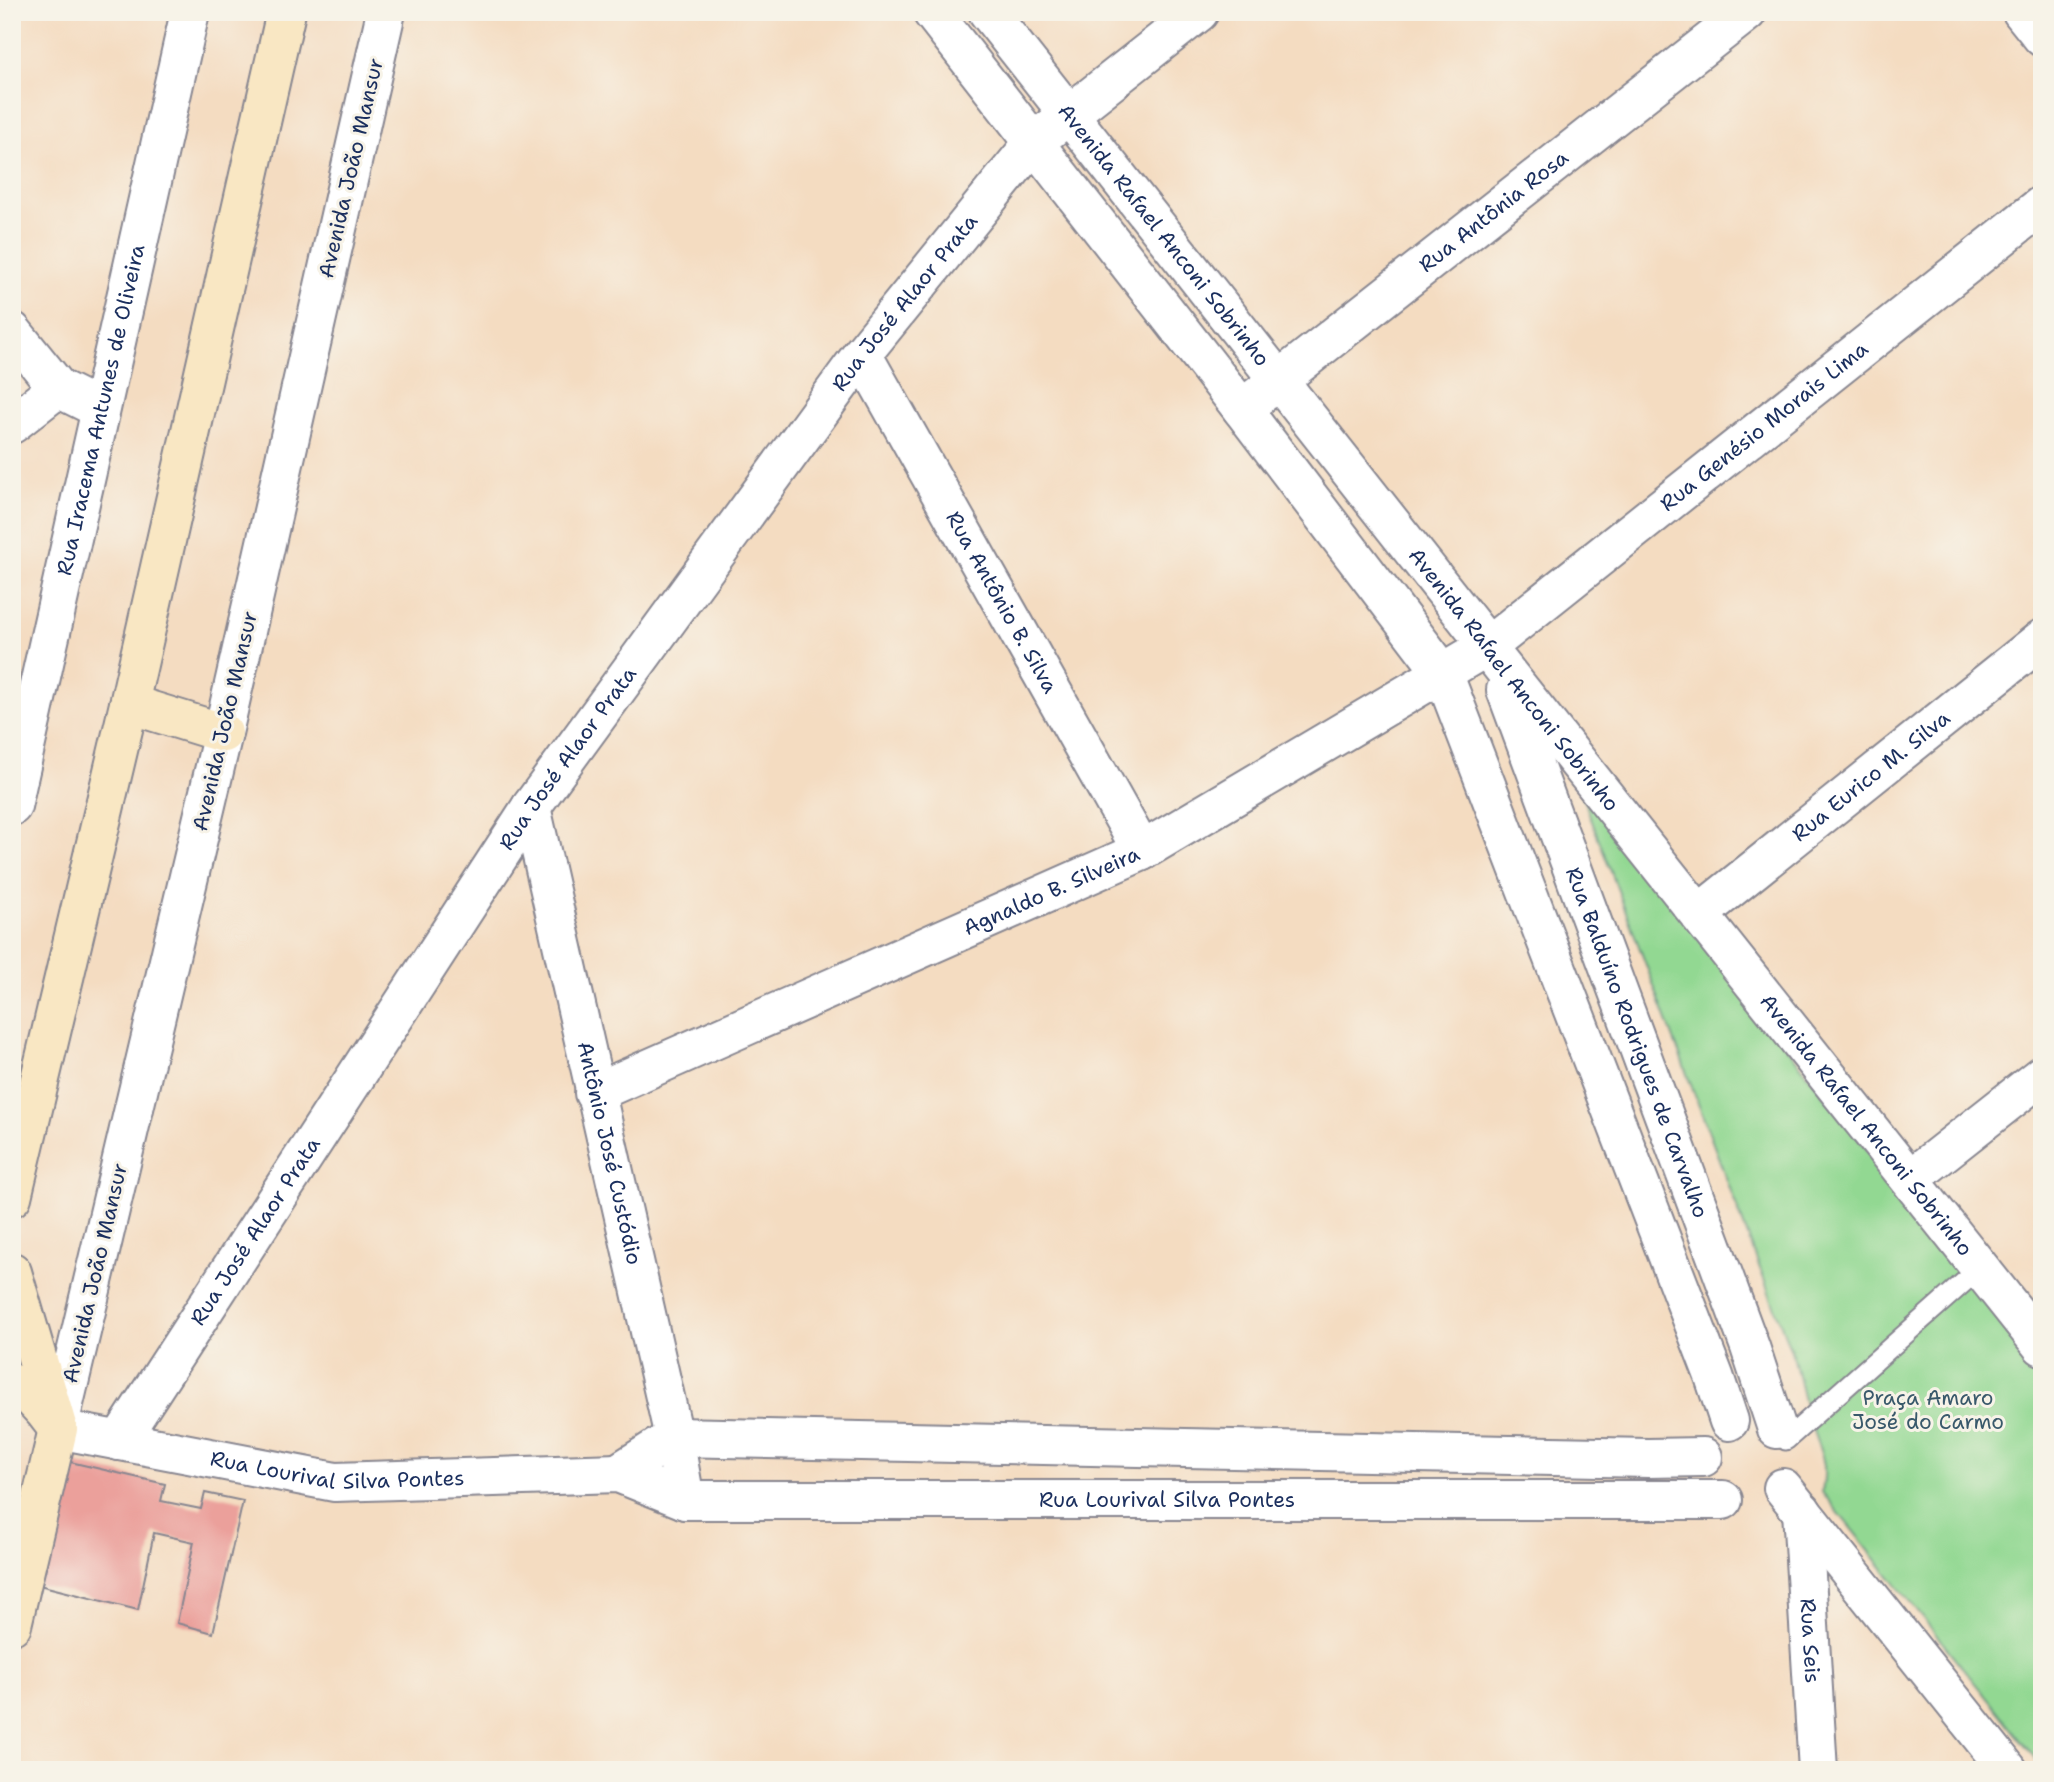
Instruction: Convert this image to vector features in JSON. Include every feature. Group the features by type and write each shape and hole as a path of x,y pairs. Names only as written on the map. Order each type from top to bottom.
{"main road":[{"path":"12,1197 129,704 286,12"},
{"path":"129,704 223,733"},
{"path":"12,1272 58,1429 12,1625"},
{"path":"12,1383 25,1391 43,1409 58,1429"}],"street":[{"name":"Rua Iracema Antunes de Oliveira","path":"12,806 190,12"},
{"name":"Avenida João Mansur","path":"58,1429 223,733 386,12"},
{"path":"932,12 1242,409 1443,673"},
{"name":"Avenida Rafael Anconi Sobrinho","path":"988,12 2042,1346"},
{"name":"Rua José Alaor Prata","path":"119,1441 531,807 862,354 1034,142 1199,12"},
{"name":"Rua Antônia Rosa","path":"1242,409 1747,12"},
{"path":"2022,12 2042,37"},
{"name":"Rua Genésio Morais Lima","path":"1491,652 2042,205"},
{"path":"12,331 58,388 100,409"},
{"name":"Rua Antônio B. Silva","path":"862,354 1142,851"},
{"path":"12,424 58,388"},
{"name":"Rua Eurico M. Silva","path":"1700,913 2042,639"},
{"name":"Agnaldo B. Silveira","path":"594,1093 1142,851 1443,673 1491,652"},
{"name":"Rua Balduíno Rodrigues de Carvalho","path":"1491,652 1781,1434"},
{"name":"Rua Balduíno Rodrigues de Carvalho","path":"1443,673 1709,1363 1728,1421"},
{"name":"Antônio José Custódio","path":"531,807 674,1437 685,1500"},
{"path":"1910,1180 2042,1075"},
{"path":"1792,1499 1774,1498 1762,1505 1749,1507 1723,1500 1711,1489 1703,1474 1703,1457 1707,1442 1716,1430 1728,1421 1745,1417 1762,1420 1781,1434 1791,1456 1792,1499 2008,1770"},
{"name":"Rua Lourival Silva Pontes","path":"58,1429 335,1482 618,1473 685,1500 1723,1500"},
{"path":"618,1473 674,1437 1703,1457"},
{"name":"Rua Seis","path":"1792,1499 1818,1770"}],"lane":[{"path":"1781,1434 1980,1268"}],"green space":[{"name":"Praça Amaro José do Carmo","path":"1578,784 2042,1370 2042,1767 1822,1492 1823,1458 1807,1411 1794,1359"}],"building":[{"path":"66,1461 165,1484 161,1501 201,1509 205,1493 243,1501 213,1633 177,1623 194,1542 154,1533 138,1610 39,1585"}]}
